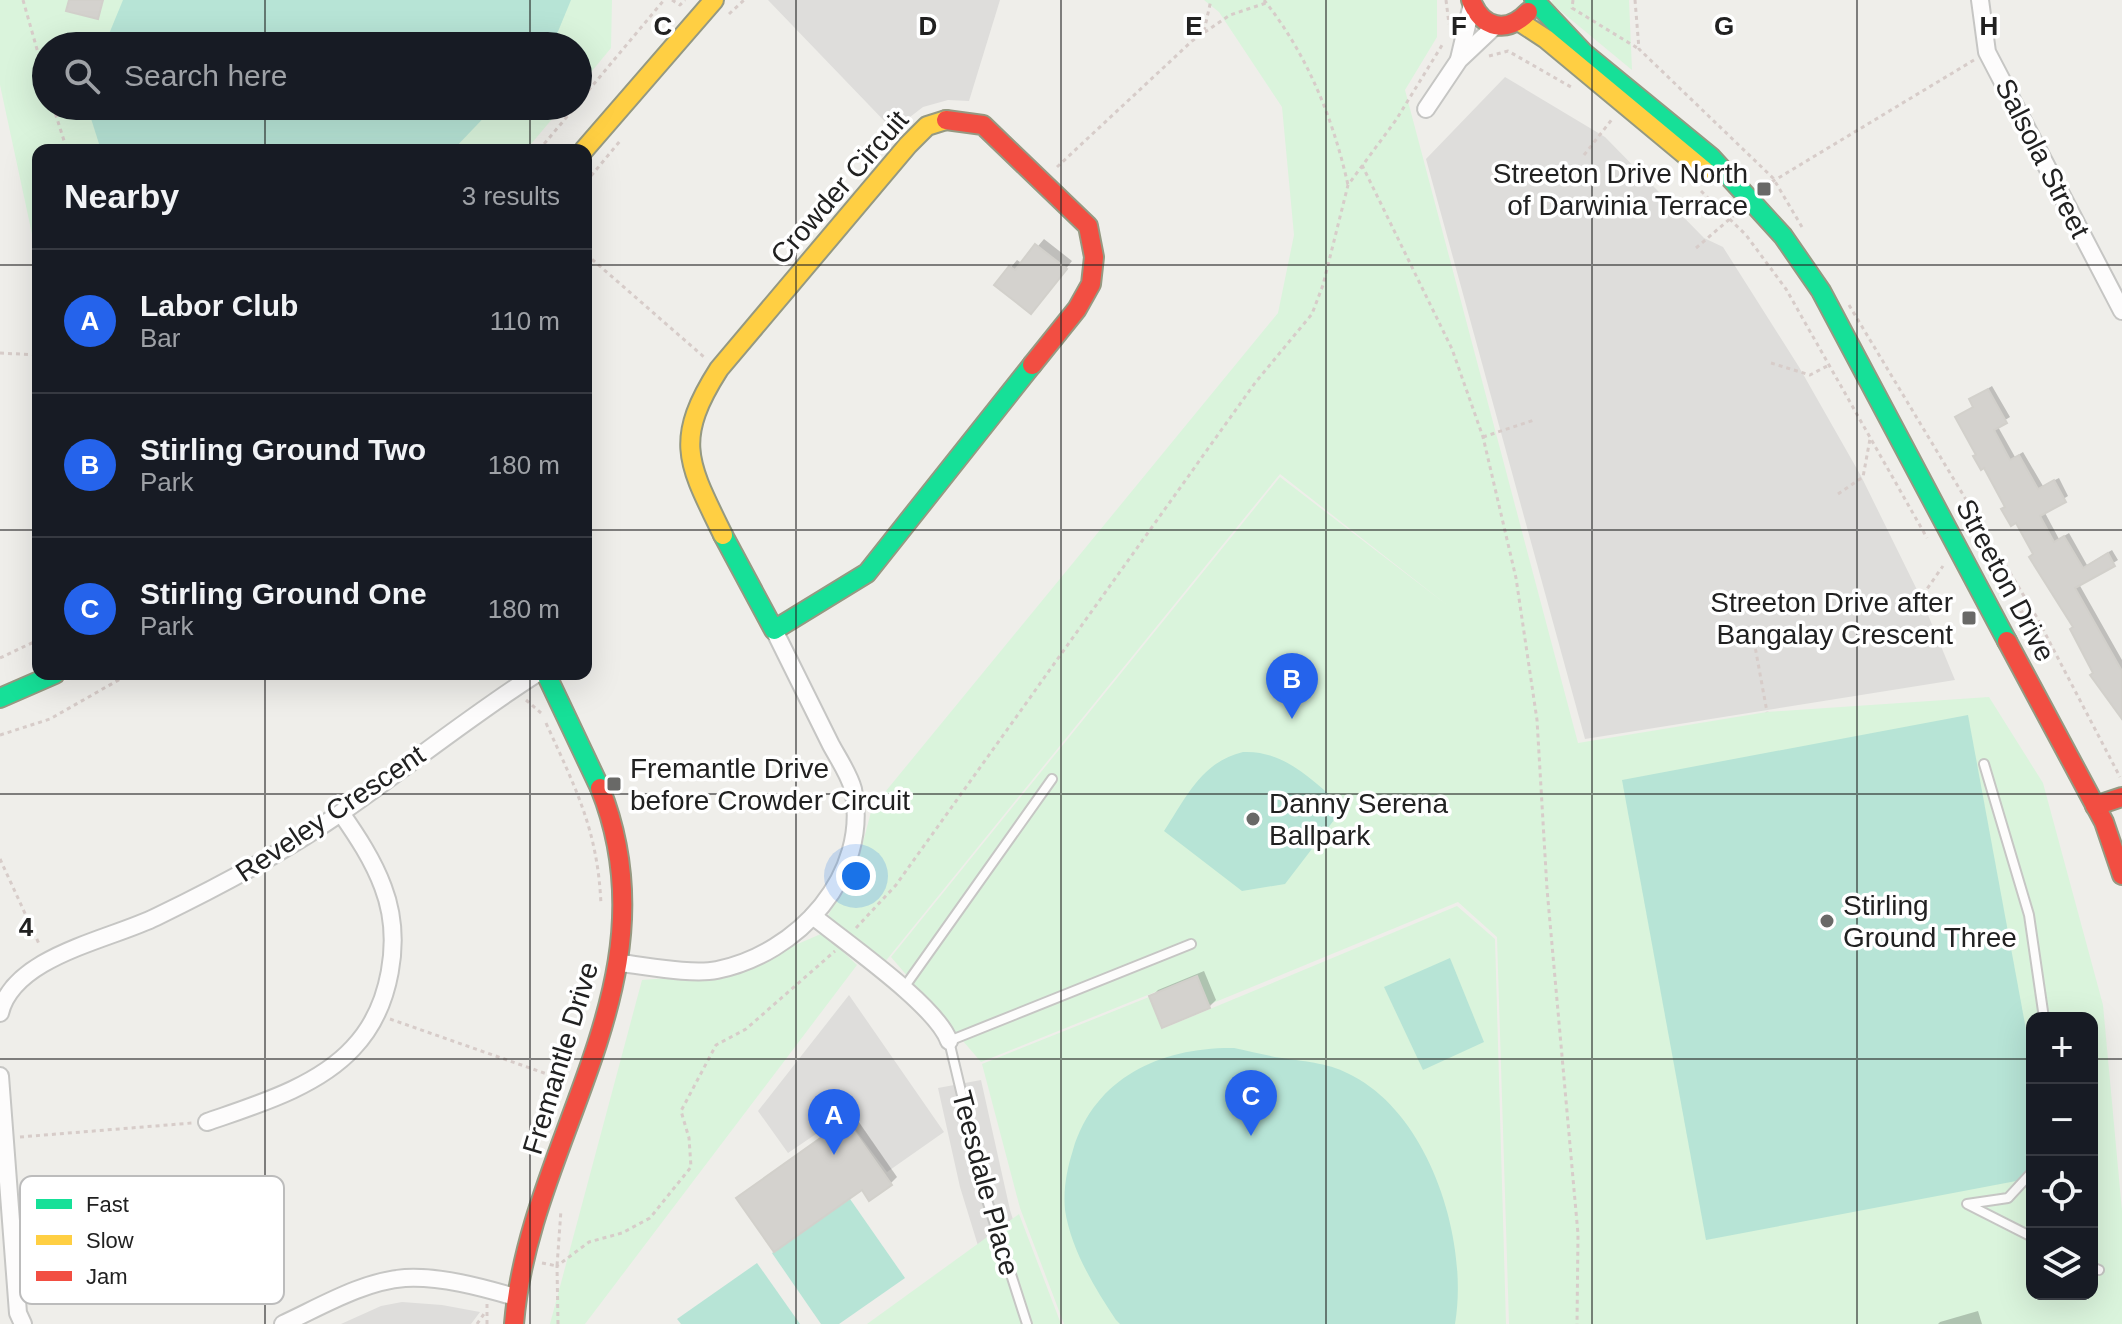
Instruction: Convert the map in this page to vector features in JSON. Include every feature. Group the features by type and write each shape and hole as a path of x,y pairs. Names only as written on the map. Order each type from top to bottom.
{"street":[{"path":"589,144 714,0"},
{"path":"1472,2 1481,20 1494,27 1511,27 1528,14 1533,0"},
{"name":"Streeton Drive","path":"1533,0 1555,29 1678,128 1738,183 1783,235 1827,301 1831,316 2100,814 2122,875"},
{"name":"Salsola Street","path":"1980,0 1987,52 2122,311"},
{"path":"1459,60 1472,2"},
{"name":"Streeton Drive","path":"1520,22 1546,39 1724,190 1757,224 1819,307 1831,316"},
{"path":"1426,109 1459,60 1494,27"},
{"name":"Crowder Circuit","path":"620,963 714,971 773,949 796,934 834,891 849,856 854,825 853,788 708,502 688,450 693,410 719,369 908,145 934,122 983,125 1088,226 1094,257 1091,284 1077,309 867,573 774,630"},
{"path":"0,698 41,680"},
{"name":"Reveley Crescent","path":"0,1013 10,990 46,961 125,932 236,878 341,813 527,680"},
{"name":"Fremantle Drive","path":"514,1324 515,1297 544,1198 596,1053 620,963 622,903 619,846 605,803 549,680"},
{"path":"2100,814 2122,797"},
{"path":"207,1122 274,1098 321,1072 352,1049 377,1015 388,981 391,944 384,889 361,841 341,813"},
{"path":"2100,814 2122,816"},
{"name":"Teesdale Place","path":"813,916 903,989 945,1031 949,1041"},
{"path":"0,1076 18,1313 23,1324"},
{"path":"283,1324 384,1281 406,1278 487,1289 515,1297"}],"lane":[{"path":"1984,764 2029,915 2043,1012"},
{"path":"903,989 1052,779"},
{"path":"949,1041 1191,944"},
{"name":"Teesdale Place","path":"949,1041 987,1200 1027,1324"},
{"path":"2026,1178 2008,1198 1967,1204 2026,1234"}],"path":[{"path":"23,0 32,32"},
{"path":"592,87 664,0"},
{"path":"672,0 680,5 685,0"},
{"path":"1204,33 1211,0"},
{"path":"558,1324 557,1266 589,1242 622,1233 650,1218 691,1167 689,1138 681,1111 716,1045 746,1029 844,941 896,885 1255,383 1312,314 1323,285 1348,185 1438,59 1450,30 1446,0"},
{"path":"1573,0 1572,8 1639,49"},
{"path":"1043,181 1204,33 1230,15 1265,1 1288,30 1326,108 1348,185"},
{"path":"1773,178 1987,52"},
{"path":"1529,60 1578,92"},
{"path":"1584,155 1615,115"},
{"path":"57,120 65,144"},
{"path":"544,144 564,120"},
{"path":"1362,165 1452,349 1483,437 1516,578 1537,720 1547,889 1578,1234 1577,1324"},
{"path":"1697,187 1732,219 1786,289 1928,540"},
{"path":"1696,248 1732,219"},
{"path":"592,259 719,369"},
{"path":"0,353 32,355"},
{"path":"1771,363 1810,375 1829,365"},
{"path":"1483,437 1534,420"},
{"path":"1838,494 1863,477 1870,439"},
{"path":"1905,603 1915,606 1943,566 1950,580"},
{"path":"1998,625 2031,607"},
{"path":"1754,641 1767,712"},
{"path":"0,658 32,643"},
{"path":"0,735 50,719 118,680"},
{"path":"513,689 517,697 532,703 543,715 590,822 600,874 601,914"},
{"path":"0,859 46,961"},
{"path":"377,1015 567,1081 572,1069"},
{"path":"4,1138 207,1122"},
{"path":"477,1324 486,1311 487,1324"}],"shaded area":[{"path":"768,0 1000,0 969,101 948,100 923,107 893,130"},
{"path":"1505,77 1605,137 1704,238 1723,247 1799,367 1861,476 1921,598 1955,680 1585,739 1426,159"},
{"path":"849,995 944,1132 887,1172 844,1115 788,1153 758,1111"},
{"path":"981,1080 1010,1210 1038,1299 999,1314 960,1187 938,1088"},
{"path":"402,1302 480,1312 471,1324 341,1324 381,1306"}],"green space":[{"path":"0,0 612,0 611,48 592,71 592,32 32,32 32,120 551,120 531,144 32,144 32,234 0,85"},
{"path":"123,0 571,0 558,32 110,32"},
{"path":"1204,0 1437,0 1437,37 1405,90 1578,743 1767,712 1989,697 2043,783 2103,1005 2122,1211 2122,1324 1509,1324 1497,937 1458,902 1208,1005 1195,976 981,1062 891,957 1280,477 1447,605 1280,474 884,963 828,916 861,850 872,808 1278,313 1294,235 1282,107 1219,12"},
{"path":"1553,0 1629,0 1632,70 1551,3"},
{"path":"91,120 482,120 459,144 99,144"},
{"name":"Stirling Ground Three","path":"1968,715 2026,1029 2026,1179 1706,1240 1622,780"},
{"name":"Danny Serena Ballpark","path":"1243,752 1273,756 1286,762 1344,807 1285,884 1242,891 1164,831 1205,773 1228,757"},
{"path":"1457,906 1495,939 1506,1324 1064,1324 1020,1208 982,1064 1149,997 1162,1029"},
{"path":"823,933 857,965 585,1324 550,1324 642,980 731,973"},
{"path":"1450,958 1484,1042 1423,1070 1384,987"},
{"path":"1234,1048 1336,1068 1380,1095 1404,1121 1423,1151 1449,1220 1456,1256 1458,1291 1455,1324 1120,1324 1116,1320 1078,1253 1065,1210 1067,1172 1083,1124 1097,1103 1135,1071 1182,1053"},
{"path":"850,1199 905,1278 839,1324 821,1324 772,1253"},
{"path":"1019,1214 1061,1324 867,1324"},
{"path":"757,1263 800,1324 681,1324 677,1319"}],"building":[{"path":"69,0 103,0 98,19 66,11"},
{"path":"1035,244 1067,269 1031,314 994,285 1009,266 1015,270"},
{"path":"1988,389 2007,423 1994,430 2010,460 2019,455 2038,489 2054,480 2066,502 2040,516 2054,542 2064,536 2083,568 2108,553 2115,566 2075,588 2122,671 2122,719 2090,675 2093,673 2070,629 2073,627 2029,557 2033,554 2016,523 2011,526 2001,509 2005,507 1984,468 1981,470 1973,456 1976,455 1955,417 1973,407 1969,399"},
{"path":"1197,976 1210,1008 1162,1028 1149,996"},
{"path":"846,1120 892,1185 869,1201 862,1190 774,1252 736,1198"}],"traffic: fast":[{"path":"1534,0 1584,53 1711,157 1783,236 1821,291 2007,641"},
{"path":"723,535 774,630 867,573 1032,365"},
{"path":"0,698 41,680"},
{"path":"549,680 600,788"}],"traffic: slow":[{"path":"589,144 714,0"},
{"path":"1520,22 1546,39 1706,172"},
{"path":"723,535 701,489 691,452 695,415 705,394 719,369 908,145 927,126 946,120"}],"traffic: jam":[{"path":"1471,0 1482,17 1496,25 1512,23 1528,12"},
{"path":"946,120 983,125 1088,226 1094,257 1091,284 1077,309 1032,365"},
{"path":"2007,641 2104,822 2122,875"},
{"path":"514,1324 525,1256 545,1190 592,1060 611,995 622,928 619,859 600,788"},
{"path":"2095,806 2122,797"}],"place":[{"name":"Streeton Drive North of Darwinia Terrace","path":"1764,189"},
{"name":"Streeton Drive after Bangalay Crescent","path":"1969,618"},
{"name":"Stirling Ground Two","path":"1292,719"},
{"name":"Fremantle Drive before Crowder Circuit","path":"614,784"},
{"name":"Danny Serena Ballpark","path":"1253,819"},
{"name":"Stirling Ground Three","path":"1827,921"},
{"name":"Stirling Ground One","path":"1251,1136"},
{"name":"Labor Club","path":"834,1155"}]}
